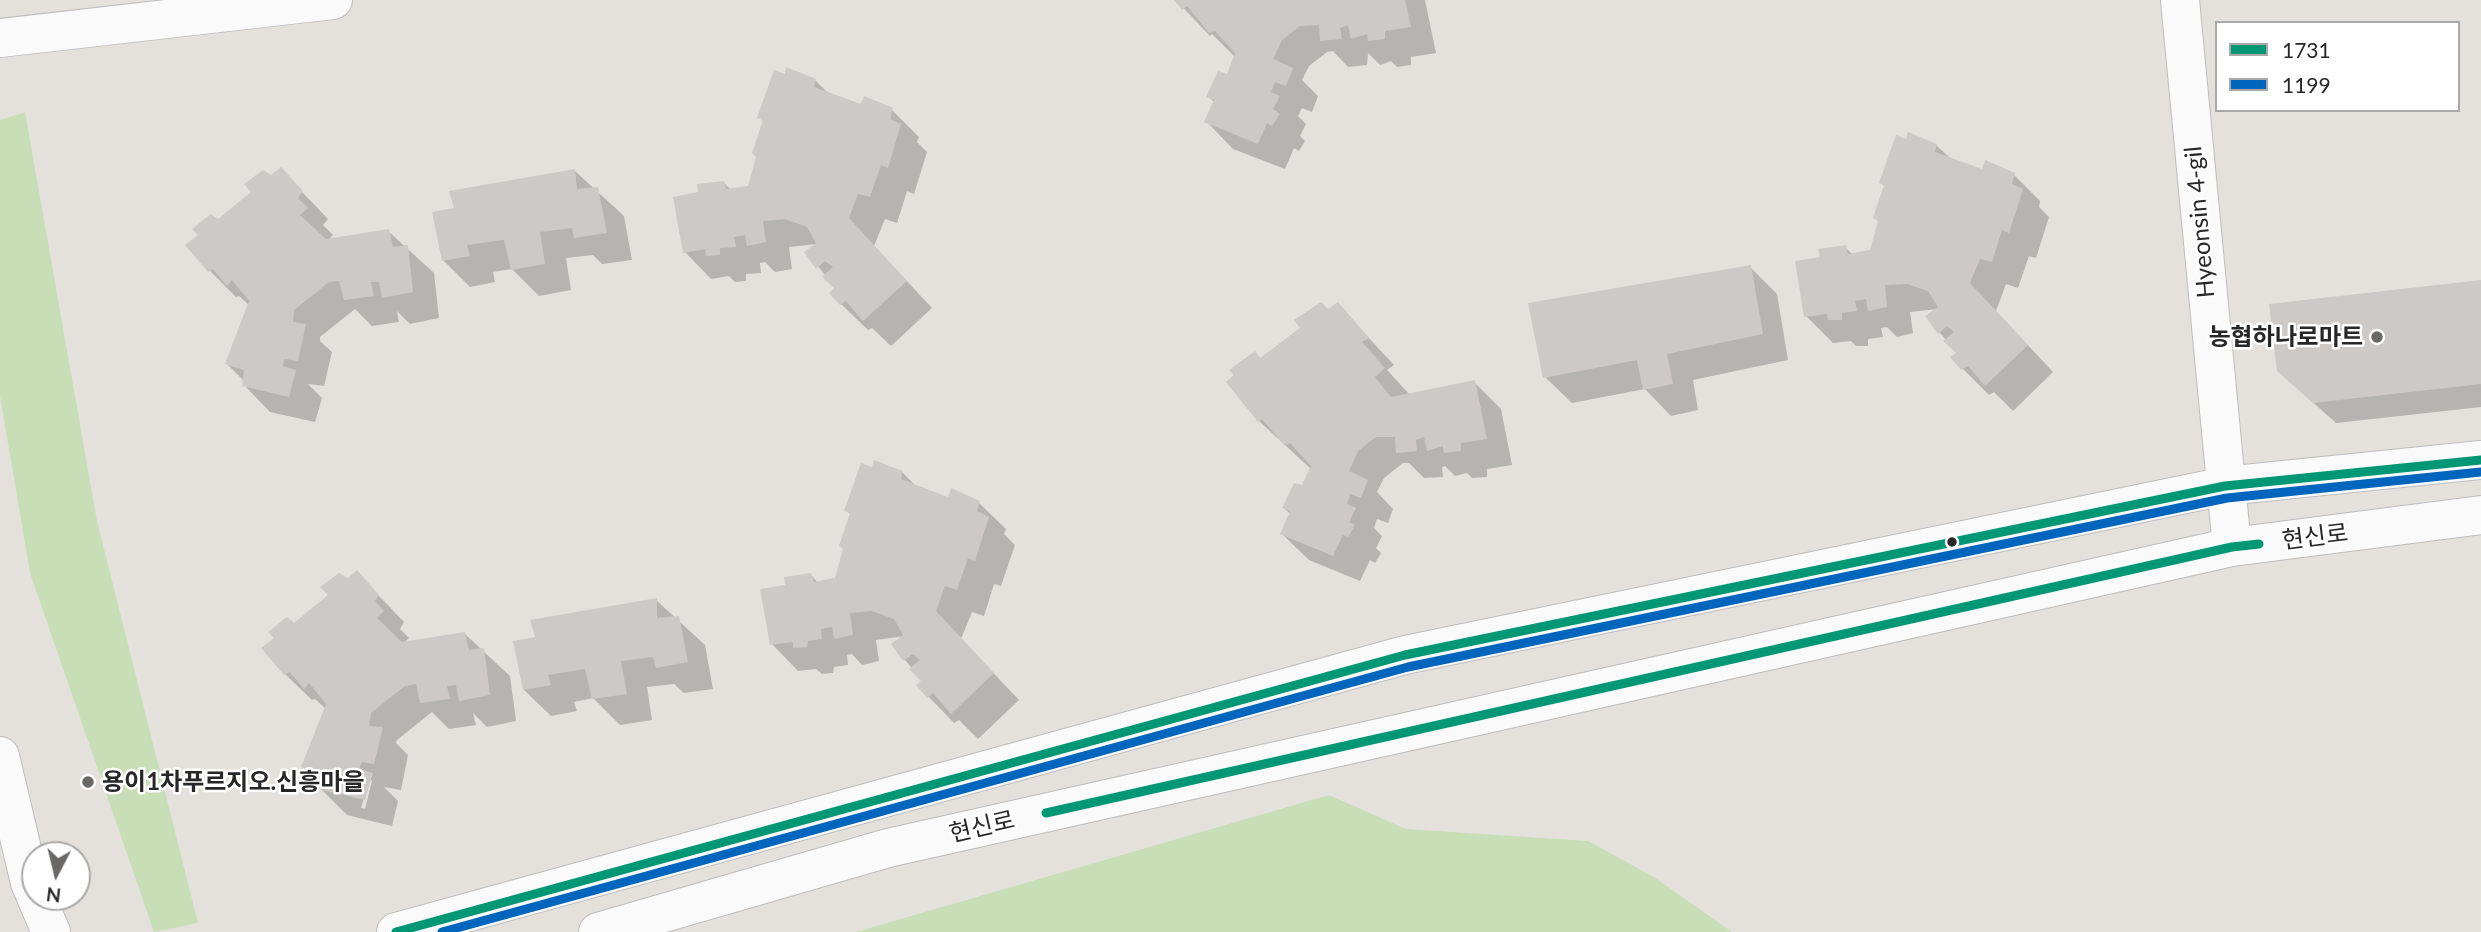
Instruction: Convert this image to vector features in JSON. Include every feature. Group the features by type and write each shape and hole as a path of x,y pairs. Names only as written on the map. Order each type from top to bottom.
{"street":[{"path":"0,38 333,0"},
{"name":"Hyeonsin 4-gil","path":"2180,0 2232,547"},
{"path":"396,932 1405,655 2225,486 2481,460"},
{"name":"현신로","path":"598,932 888,848 2232,547 2481,515"},
{"path":"0,755 21,845"},
{"path":"42,911 51,932"}],"green space":[{"path":"25,112 97,521 198,923 154,932 30,573 0,396 0,120"},
{"path":"1329,795 1406,829 1588,841 1654,877 1732,932 856,932"}],"building":[{"path":"1174,0 1405,0 1411,27 1385,31 1385,39 1368,41 1367,34 1351,39 1348,25 1340,28 1342,39 1320,41 1319,25 1300,26 1282,40 1273,59 1293,68 1286,86 1275,82 1271,92 1280,96 1273,109 1280,114 1272,126 1267,123 1258,144 1204,122 1214,100 1206,97 1218,71 1227,74 1235,53 1215,31 1209,33 1187,6 1182,10"},
{"path":"786,67 816,79 814,87 861,104 864,96 893,108 890,119 901,124 888,168 881,165 870,197 858,194 849,218 907,281 863,321 846,301 840,305 829,293 834,288 822,277 833,267 825,261 816,269 804,252 816,243 807,227 785,219 763,221 766,242 747,246 745,235 734,237 736,247 720,248 720,255 706,256 705,249 683,253 673,197 698,192 697,184 724,181 726,189 748,186 756,157 752,153 763,120 757,118 774,70 785,74"},
{"path":"1908,132 1937,144 1935,152 1982,169 1985,160 2015,173 2012,184 2023,189 2009,233 2002,230 1992,262 1980,259 1970,283 2028,345 1985,386 1968,366 1961,370 1950,357 1956,353 1943,341 1954,332 1947,326 1938,334 1925,316 1938,307 1928,291 1907,284 1885,285 1887,307 1868,311 1866,299 1855,301 1857,311 1842,313 1842,320 1828,320 1827,314 1804,317 1795,261 1820,257 1818,249 1846,245 1848,254 1870,250 1878,221 1873,218 1884,185 1879,183 1896,135 1906,139"},
{"path":"281,167 303,191 298,198 308,208 300,215 326,239 389,229 393,247 408,245 413,292 382,298 379,282 371,282 374,296 344,300 339,281 329,282 294,310 293,322 306,324 298,361 285,359 282,366 296,370 289,397 242,386 244,370 225,364 249,301 232,280 227,286 213,269 208,272 185,245 198,235 192,229 211,214 218,219 251,192 244,184 263,170 271,175"},
{"path":"575,169 577,189 598,187 607,233 574,238 572,228 540,232 545,264 511,270 504,240 467,245 470,256 442,261 432,212 454,208 449,191"},
{"path":"1751,265 1763,334 1667,354 1673,384 1643,390 1637,360 1543,378 1528,303"},
{"name":"농협하나로마트","path":"2481,280 2481,384 2313,403 2277,371 2269,304"},
{"path":"1321,302 1328,309 1338,302 1369,338 1362,342 1385,368 1375,377 1391,397 1475,380 1487,439 1461,443 1461,451 1444,453 1443,446 1427,451 1424,437 1416,440 1417,451 1396,453 1395,437 1376,437 1358,451 1349,471 1368,480 1361,498 1350,494 1347,504 1356,508 1349,522 1355,525 1348,537 1343,535 1333,556 1280,534 1290,511 1282,508 1294,483 1302,485 1311,466 1290,443 1284,445 1262,419 1258,422 1226,382 1234,375 1229,370 1255,351 1260,358 1300,328 1294,320"},
{"path":"874,460 903,471 901,479 948,497 951,488 980,501 977,511 989,517 975,561 968,558 957,590 945,586 936,611 994,673 951,714 933,693 927,698 916,685 921,681 909,669 920,660 913,654 903,661 891,644 903,635 894,619 872,611 850,613 853,635 834,639 832,627 821,629 822,639 808,641 807,647 793,648 793,642 770,645 760,589 785,585 784,577 811,573 814,582 835,578 843,549 839,546 850,513 844,511 861,463 872,467"},
{"path":"357,570 379,595 375,601 384,611 377,618 402,642 465,632 469,650 484,648 490,695 459,701 456,685 447,686 450,699 420,703 416,684 405,686 371,713 369,726 383,727 374,764 362,762 359,769 373,773 365,800 318,789 320,774 301,767 326,704 309,683 304,689 290,672 284,675 261,648 274,638 268,632 287,617 294,623 328,595 320,587 339,573 348,578"},
{"path":"657,598 657,618 679,616 688,662 656,668 653,657 621,661 627,694 592,699 585,669 548,675 551,685 523,690 513,641 535,637 530,620"}],"transit line":[{"name":"1731","path":"396,932 1405,655 2225,486 2481,460"},
{"name":"1199","path":"442,932 1408,667 2227,498 2481,472"},
{"name":"1731","path":"1046,813 2232,547 2259,544"}],"place":[{"name":"농협하나로마트","path":"2377,337"},
{"name":"용이1차푸르지오.신흥마을","path":"88,782"}]}
